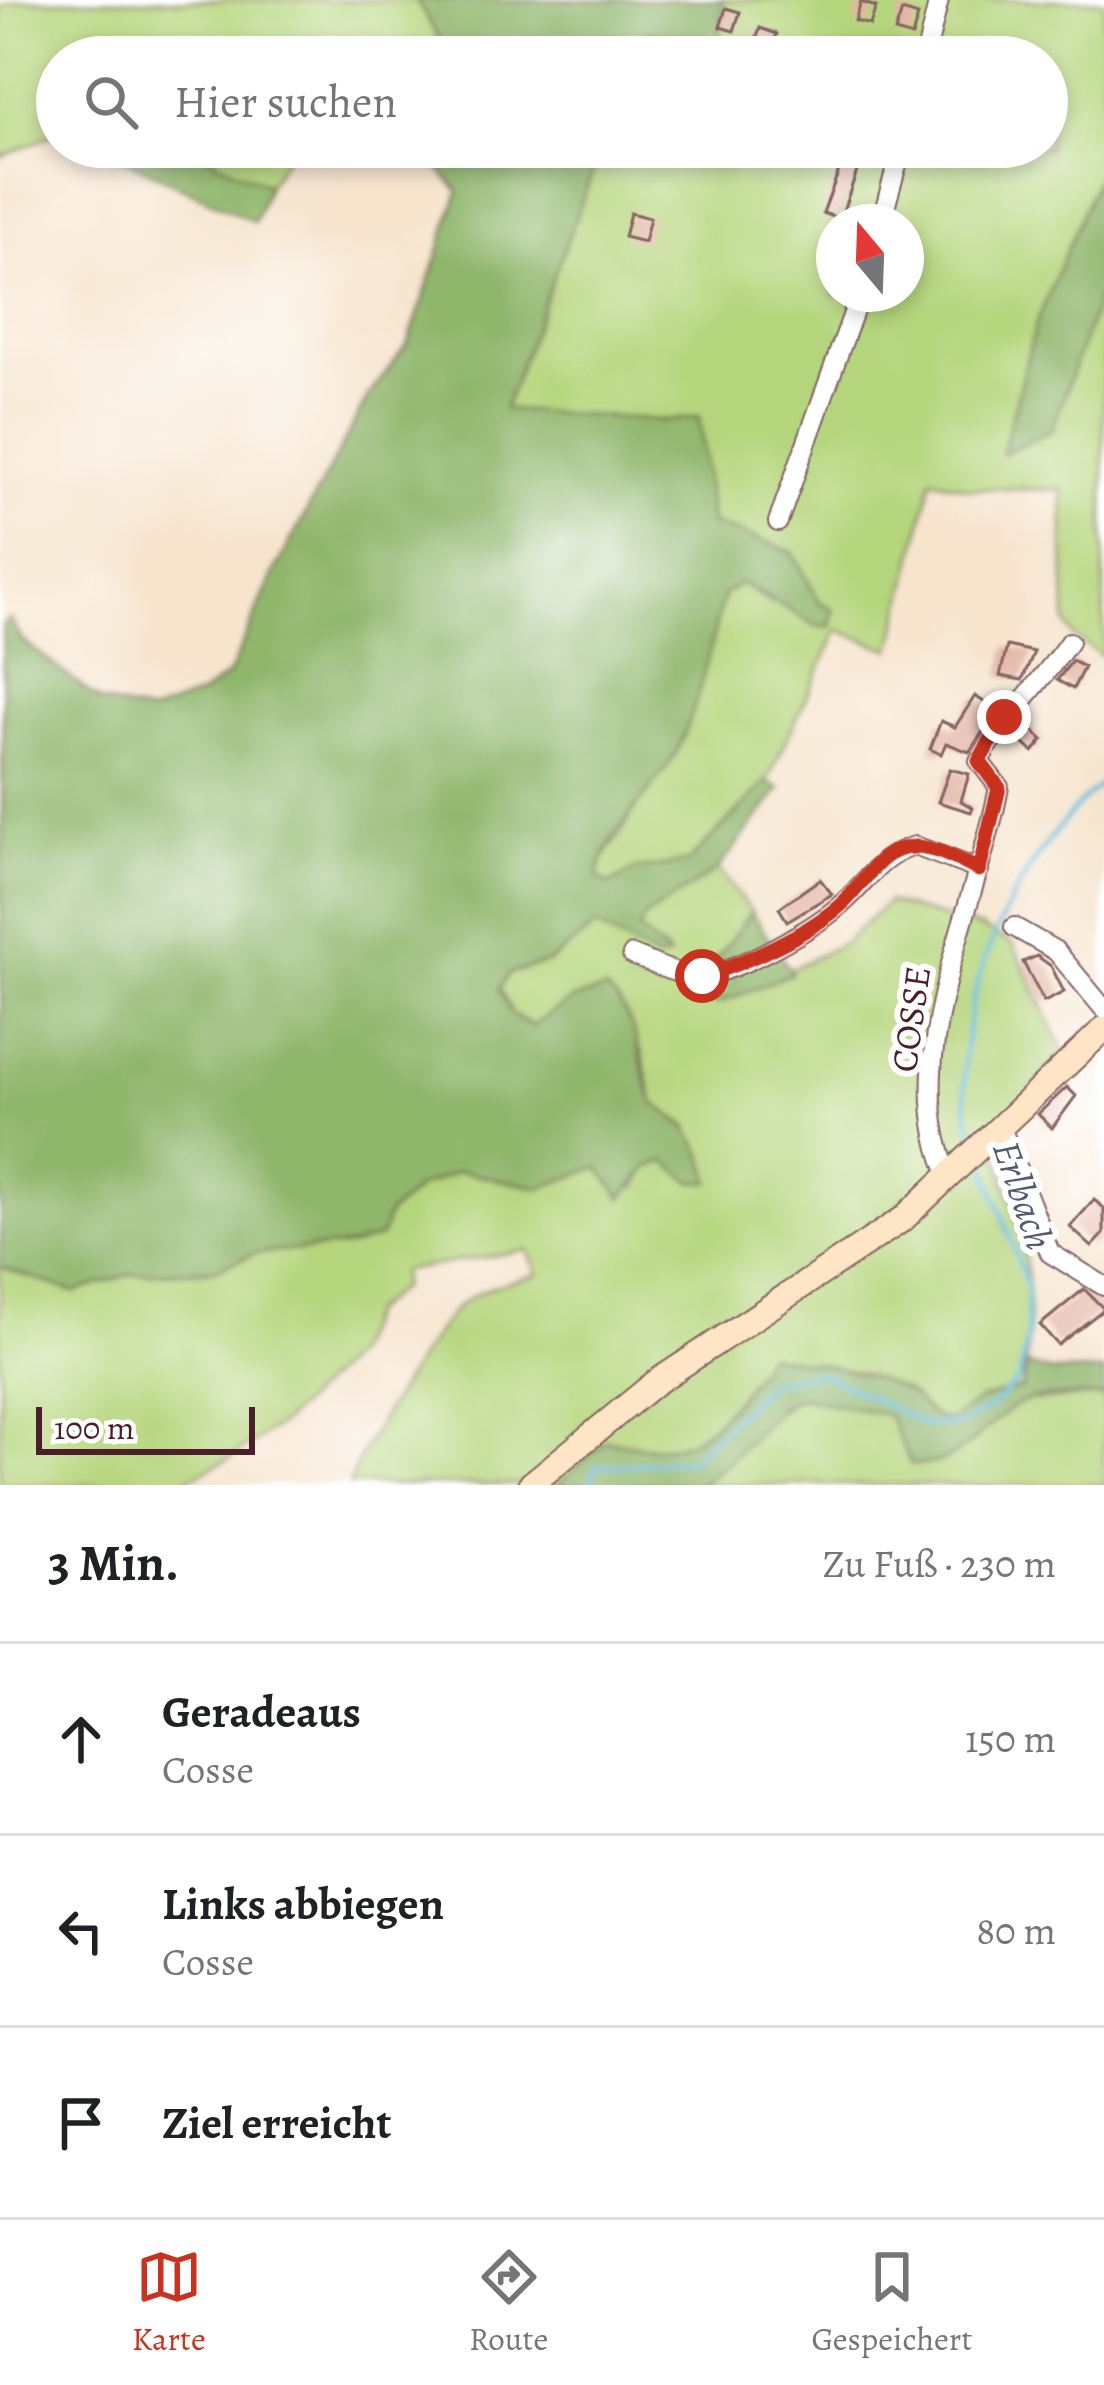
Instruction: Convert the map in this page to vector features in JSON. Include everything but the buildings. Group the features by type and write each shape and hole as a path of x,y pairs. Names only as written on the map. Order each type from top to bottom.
{"main road":[{"path":"530,1485 656,1383 868,1245 999,1134 1104,1029"}],"street":[{"path":"930,36 939,0"},
{"path":"886,204 896,168"},
{"path":"778,522 854,312"},
{"name":"COSSE","path":"950,1178 935,1138 938,1036 954,945 999,788 979,761 1004,717 1041,682 1069,642"},
{"path":"632,955 702,976 728,968 809,927 844,902 877,863 915,846 979,870"},
{"path":"1014,927 1056,951 1104,1009"},
{"path":"999,1134 1050,1253 1104,1286"}],"green space":[{"path":"18,0 416,0 437,36 36,36 36,142 0,157 0,8"},
{"path":"416,0 723,0 720,36 648,32 646,36 437,36"},
{"path":"723,0 1104,0 1104,160 1036,324 1003,452 1052,430 1104,281 1104,657 1074,637 1066,624 1063,490 970,488 932,479 892,650 838,630 767,782 688,862 637,870 608,885 598,876 600,862 623,830 698,686 724,594 741,583 768,602 834,610 818,600 792,551 711,524 699,418 659,420 503,410 594,168 1068,168 1068,36 720,36"},
{"path":"1104,160 1104,281 1052,430 1002,454 1036,324"},
{"path":"142,168 232,168 268,185 254,222"},
{"path":"232,168 279,168 268,185"},
{"path":"594,168 504,409 668,421 699,417 711,524 792,551 818,600 834,610 831,626 817,626 741,583 724,594 699,692 678,749 610,843 598,876 608,885 636,870 688,862 767,782 780,789 718,869 645,917 639,930 669,957 657,960 596,926 549,962 510,973 499,989 512,1014 532,1026 573,999 606,990 632,1028 654,1103 692,1136 711,1182 691,1181 666,1161 649,1167 622,1198 599,1167 540,1188 459,1171 418,1188 388,1214 381,1237 352,1246 256,1253 214,1270 131,1274 74,1292 0,1267 3,625 10,619 22,640 101,702 150,714 202,694 229,674 275,571 369,395 409,342 459,191 439,169"},
{"path":"718,869 751,912 737,938 715,958 765,981 844,943 888,902 981,928 1013,944 1064,1051 992,1136 1025,1260 1029,1320 1022,1388 981,1399 949,1421 934,1416 902,1390 866,1376 814,1368 759,1371 697,1437 662,1447 607,1440 557,1485 350,1485 381,1420 450,1315 470,1298 538,1274 528,1250 401,1271 401,1287 371,1312 351,1356 283,1422 229,1459 174,1485 0,1485 0,1267 74,1292 131,1274 214,1270 256,1253 352,1246 418,1188 459,1171 540,1188 600,1167 636,1187 649,1167 666,1160 691,1181 688,1126 654,1103 642,1051 573,999 533,1026 512,1014 499,988 510,973 549,962 596,926 656,959 666,951 645,941 638,930 645,917"},
{"path":"751,912 792,973 718,1004 698,997 697,985"},
{"path":"766,1354 872,1377 910,1394 934,1416 948,1421 981,1399 1022,1388 1027,1365 1052,1372 1104,1371 1104,1396 1026,1401 956,1454 928,1464 911,1464 888,1415 801,1397 781,1406 731,1460 698,1485 557,1485 607,1440 669,1447 697,1437 740,1394"},
{"path":"1104,1396 1104,1485 697,1485 796,1399 830,1399 889,1415 911,1464 1022,1401"}],"waterway":[{"name":"Erlbach","path":"975,1138 965,1092 966,1043 991,944 1041,852 1104,781"},
{"name":"Erlbach","path":"590,1485 595,1467 690,1460 771,1381 822,1373 926,1425 960,1425 991,1407 1019,1379 1027,1341 1027,1286 981,1154"}],"route":[{"path":"702,976 809,927 844,902 877,863 894,852 915,846 979,870 999,788 979,761 1004,717"}]}
